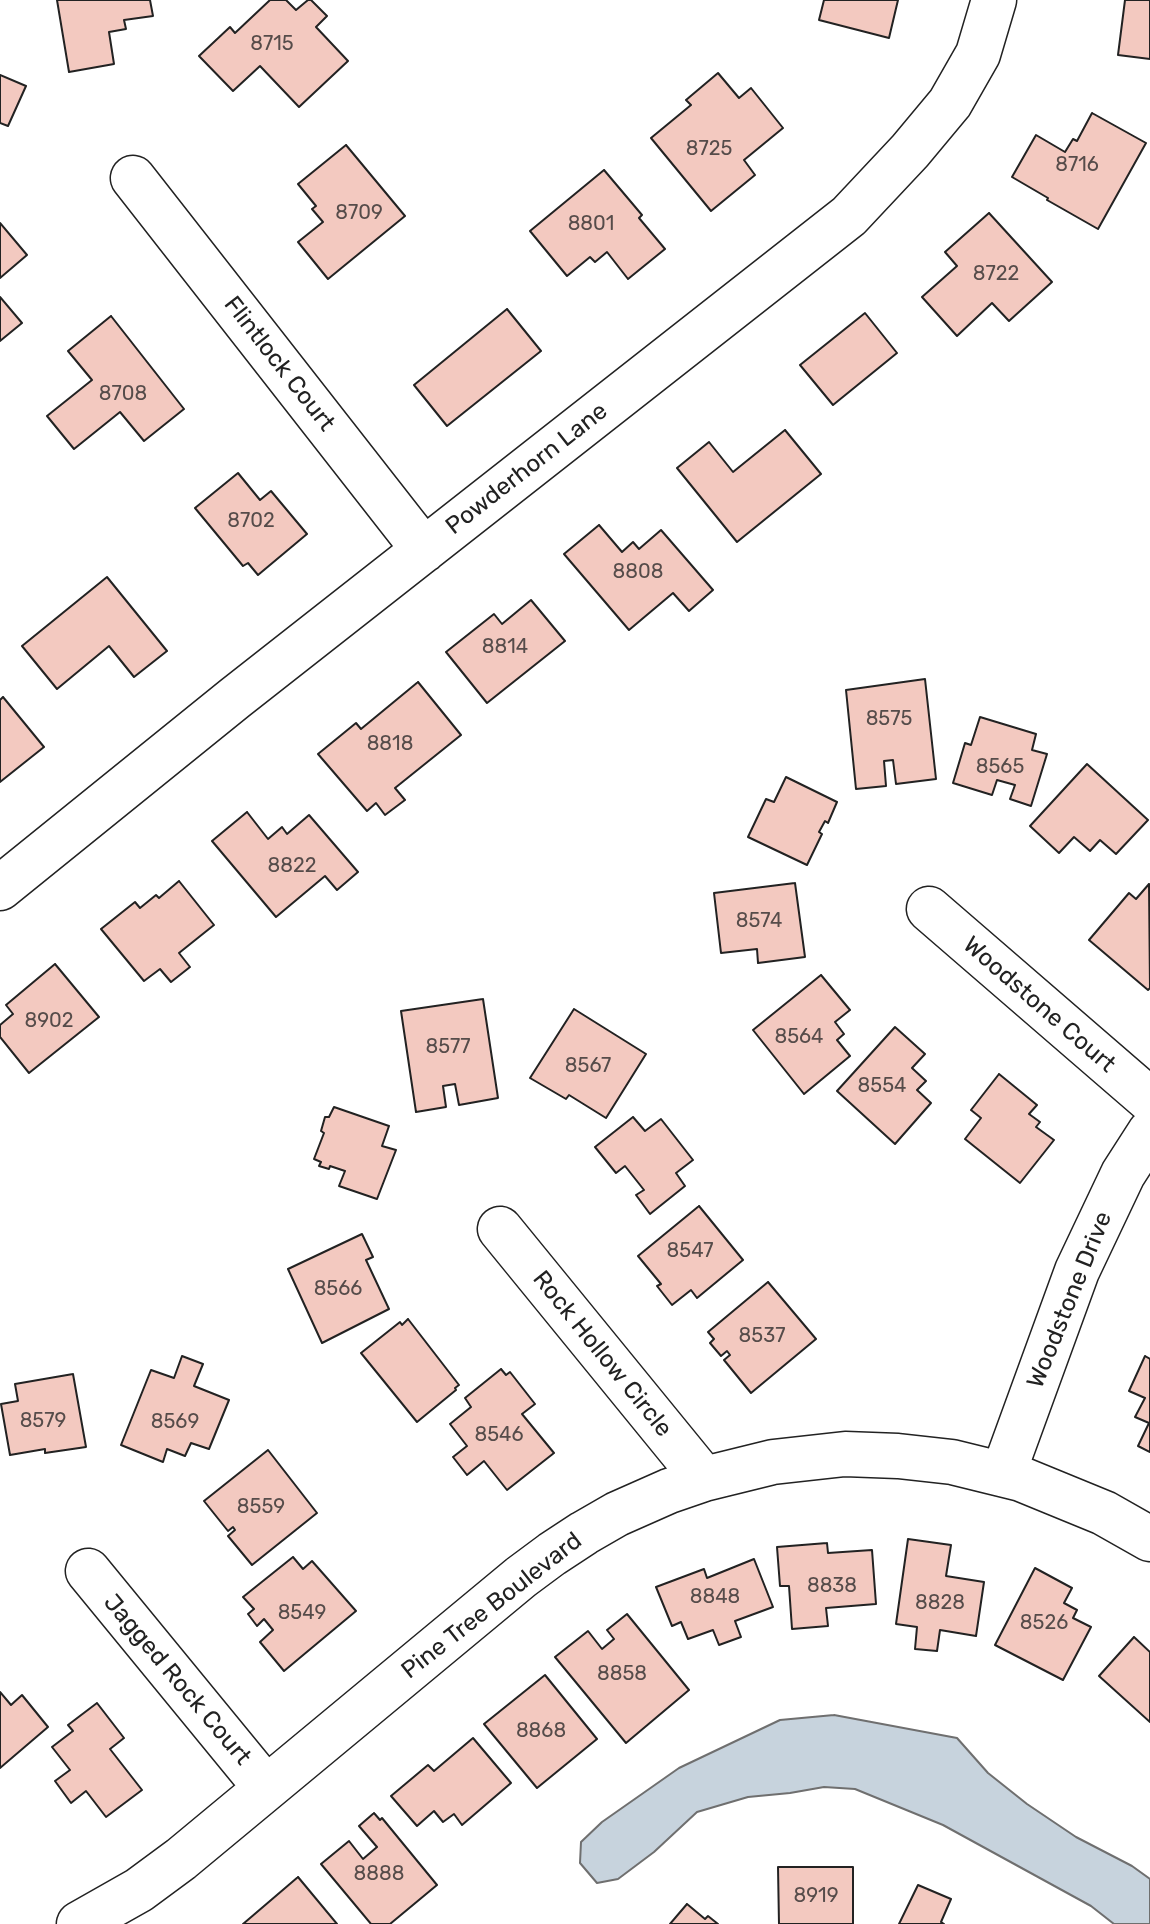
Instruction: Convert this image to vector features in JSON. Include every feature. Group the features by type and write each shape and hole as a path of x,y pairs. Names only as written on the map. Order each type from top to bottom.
{"street":[{"name":"Powderhorn Lane","path":"0,888 235,698 849,216 950,103 978,54 994,0"},
{"name":"Flintlock Court","path":"133,178 424,550"},
{"name":"Woodstone Court","path":"929,909 1150,1100"},
{"name":"Woodstone Drive","path":"1003,1474 1077,1271 1123,1174 1150,1132"},
{"name":"Rock Hollow Circle","path":"500,1229 704,1479"},
{"name":"Pine Tree Boulevard","path":"79,1924 109,1909 167,1870 552,1554 633,1506 669,1491 756,1465 845,1454 898,1456 952,1462 1021,1479 1104,1513 1150,1539"},
{"name":"Jagged Rock Court","path":"88,1571 266,1788"}],"shaded area":[{"path":"834,1715 957,1738 988,1773 1027,1804 1076,1837 1132,1866 1150,1879 1150,1924 1114,1924 1091,1906 943,1825 855,1789 824,1787 748,1797 697,1812 654,1852 618,1879 597,1883 580,1863 581,1842 602,1822 679,1768 780,1720"}],"building":[{"path":"57,0 150,0 153,16 124,20 126,29 109,32 114,64 69,72"},
{"path":"270,0 286,0 296,10 311,0 327,16 316,27 348,61 299,107 260,66 233,91 199,56 230,27 235,33"},
{"path":"824,0 898,0 889,38 819,20"},
{"path":"1125,0 1150,0 1150,59 1118,55"},
{"path":"718,73 739,98 751,88 783,128 744,160 755,175 711,211 651,138 691,105 686,100"},
{"path":"0,75 26,86 8,126 0,123"},
{"path":"1092,113 1146,143 1098,229 1012,177 1036,135 1065,152 1073,139 1077,141"},
{"path":"346,145 405,216 328,279 298,242 323,222 312,209 316,206 298,184"},
{"path":"604,170 642,215 639,218 665,249 628,279 607,252 595,262 590,257 567,276 530,231"},
{"path":"989,213 1052,282 1009,321 992,303 957,336 922,297 957,266 945,252"},
{"path":"0,223 27,255 0,278"},
{"path":"0,297 22,323 0,341"},
{"path":"507,309 541,351 447,426 414,385"},
{"path":"865,313 897,353 833,405 800,365"},
{"path":"111,316 184,409 144,441 120,412 74,449 47,416 92,380 68,351"},
{"path":"785,430 821,474 737,542 677,468 709,442 733,472"},
{"path":"238,473 260,500 271,491 307,534 258,575 248,563 243,566 195,508"},
{"path":"599,525 622,552 633,542 639,549 661,530 713,590 689,611 673,593 629,630 564,554"},
{"path":"107,577 167,651 134,677 109,646 57,689 22,646"},
{"path":"531,600 565,641 487,703 446,652 494,614 502,624"},
{"path":"925,679 936,779 896,784 893,760 884,761 886,786 856,789 846,690"},
{"path":"418,682 461,735 395,788 405,800 385,815 376,803 367,811 318,754 356,723 361,729"},
{"path":"3,697 44,747 0,782 0,700"},
{"path":"980,717 1036,734 1032,750 1047,754 1031,806 1010,799 1015,785 997,780 992,795 953,783 965,743 971,745"},
{"path":"1087,764 1148,820 1116,854 1100,840 1090,851 1074,837 1059,853 1030,826"},
{"path":"786,777 837,802 828,823 825,821 819,832 822,834 807,865 748,837 766,799 774,802"},
{"path":"247,812 268,839 282,827 287,834 309,815 358,872 337,890 325,876 276,917 212,841"},
{"path":"179,881 214,925 179,953 190,967 171,982 160,969 144,981 101,929 135,902 140,908 156,895 159,898"},
{"path":"795,883 805,957 758,963 757,949 721,953 714,893"},
{"path":"1149,884 1148,990 1089,940 1129,893 1136,899"},
{"path":"55,964 99,1017 29,1073 0,1037 0,1025 13,1014 6,1005"},
{"path":"821,975 850,1010 835,1022 844,1034 837,1040 850,1056 804,1094 753,1030"},
{"path":"483,999 498,1098 459,1105 455,1084 443,1086 446,1107 416,1112 401,1011"},
{"path":"574,1009 646,1054 606,1118 569,1095 566,1099 530,1078"},
{"path":"895,1027 925,1054 912,1068 926,1081 917,1090 931,1103 895,1144 837,1091"},
{"path":"999,1074 1037,1105 1029,1114 1040,1122 1036,1127 1054,1140 1020,1183 965,1139 981,1118 971,1110"},
{"path":"334,1107 389,1126 382,1146 396,1150 377,1199 339,1186 345,1171 319,1166 321,1162 314,1159 324,1133 321,1131 325,1117 329,1117"},
{"path":"633,1117 645,1131 661,1119 693,1160 676,1173 685,1186 650,1214 636,1195 644,1190 625,1166 616,1173 595,1147"},
{"path":"699,1206 743,1260 697,1298 691,1290 672,1305 657,1286 661,1284 638,1256"},
{"path":"362,1234 373,1257 366,1260 389,1309 322,1343 288,1269"},
{"path":"768,1282 816,1339 751,1393 724,1360 730,1355 727,1351 721,1356 710,1343 714,1339 708,1332"},
{"path":"408,1319 459,1385 417,1422 361,1353"},
{"path":"182,1356 203,1364 194,1386 229,1400 209,1449 191,1443 185,1456 167,1449 163,1462 121,1445 151,1370 174,1378"},
{"path":"1145,1356 1150,1359 1150,1452 1138,1446 1149,1423 1135,1417 1145,1398 1129,1391"},
{"path":"501,1369 506,1375 510,1372 535,1404 522,1414 554,1453 507,1490 484,1461 467,1475 453,1457 467,1446 450,1424 471,1407 465,1398"},
{"path":"73,1374 86,1447 10,1455 1,1404 18,1401 15,1384"},
{"path":"268,1450 317,1513 252,1565 228,1536 235,1530 233,1527 228,1531 204,1501"},
{"path":"908,1539 951,1545 946,1576 984,1582 976,1636 940,1630 937,1651 915,1649 917,1627 896,1624"},
{"path":"827,1543 828,1553 872,1550 876,1604 826,1608 828,1626 792,1629 789,1586 780,1586 777,1547"},
{"path":"293,1557 303,1569 312,1561 356,1611 284,1671 260,1642 273,1630 264,1619 257,1626 248,1614 254,1609 243,1597"},
{"path":"754,1559 773,1607 735,1621 741,1637 719,1645 713,1630 688,1639 681,1622 672,1626 656,1587 704,1569 707,1578"},
{"path":"1035,1568 1072,1588 1064,1603 1077,1610 1073,1618 1091,1627 1063,1680 995,1645"},
{"path":"627,1614 689,1690 626,1743 555,1657 588,1631 602,1649 614,1639 607,1630"},
{"path":"1134,1637 1150,1652 1150,1722 1099,1676"},
{"path":"545,1675 597,1739 537,1788 484,1724"},
{"path":"0,1692 11,1705 22,1695 48,1727 0,1768"},
{"path":"97,1703 124,1738 110,1749 142,1790 106,1817 86,1791 71,1803 55,1781 70,1770 52,1747 73,1731 68,1725"},
{"path":"473,1738 511,1783 462,1825 454,1814 443,1822 434,1811 417,1826 391,1796 428,1765 434,1771"},
{"path":"374,1813 380,1820 382,1818 437,1885 390,1924 371,1924 321,1864 349,1841 363,1859 377,1847 359,1826"},
{"path":"778,1867 853,1867 853,1924 779,1924"},
{"path":"298,1877 337,1924 243,1924"},
{"path":"918,1885 951,1899 941,1922 944,1924 899,1924"},
{"path":"687,1904 705,1919 708,1916 718,1924 670,1924"}]}
